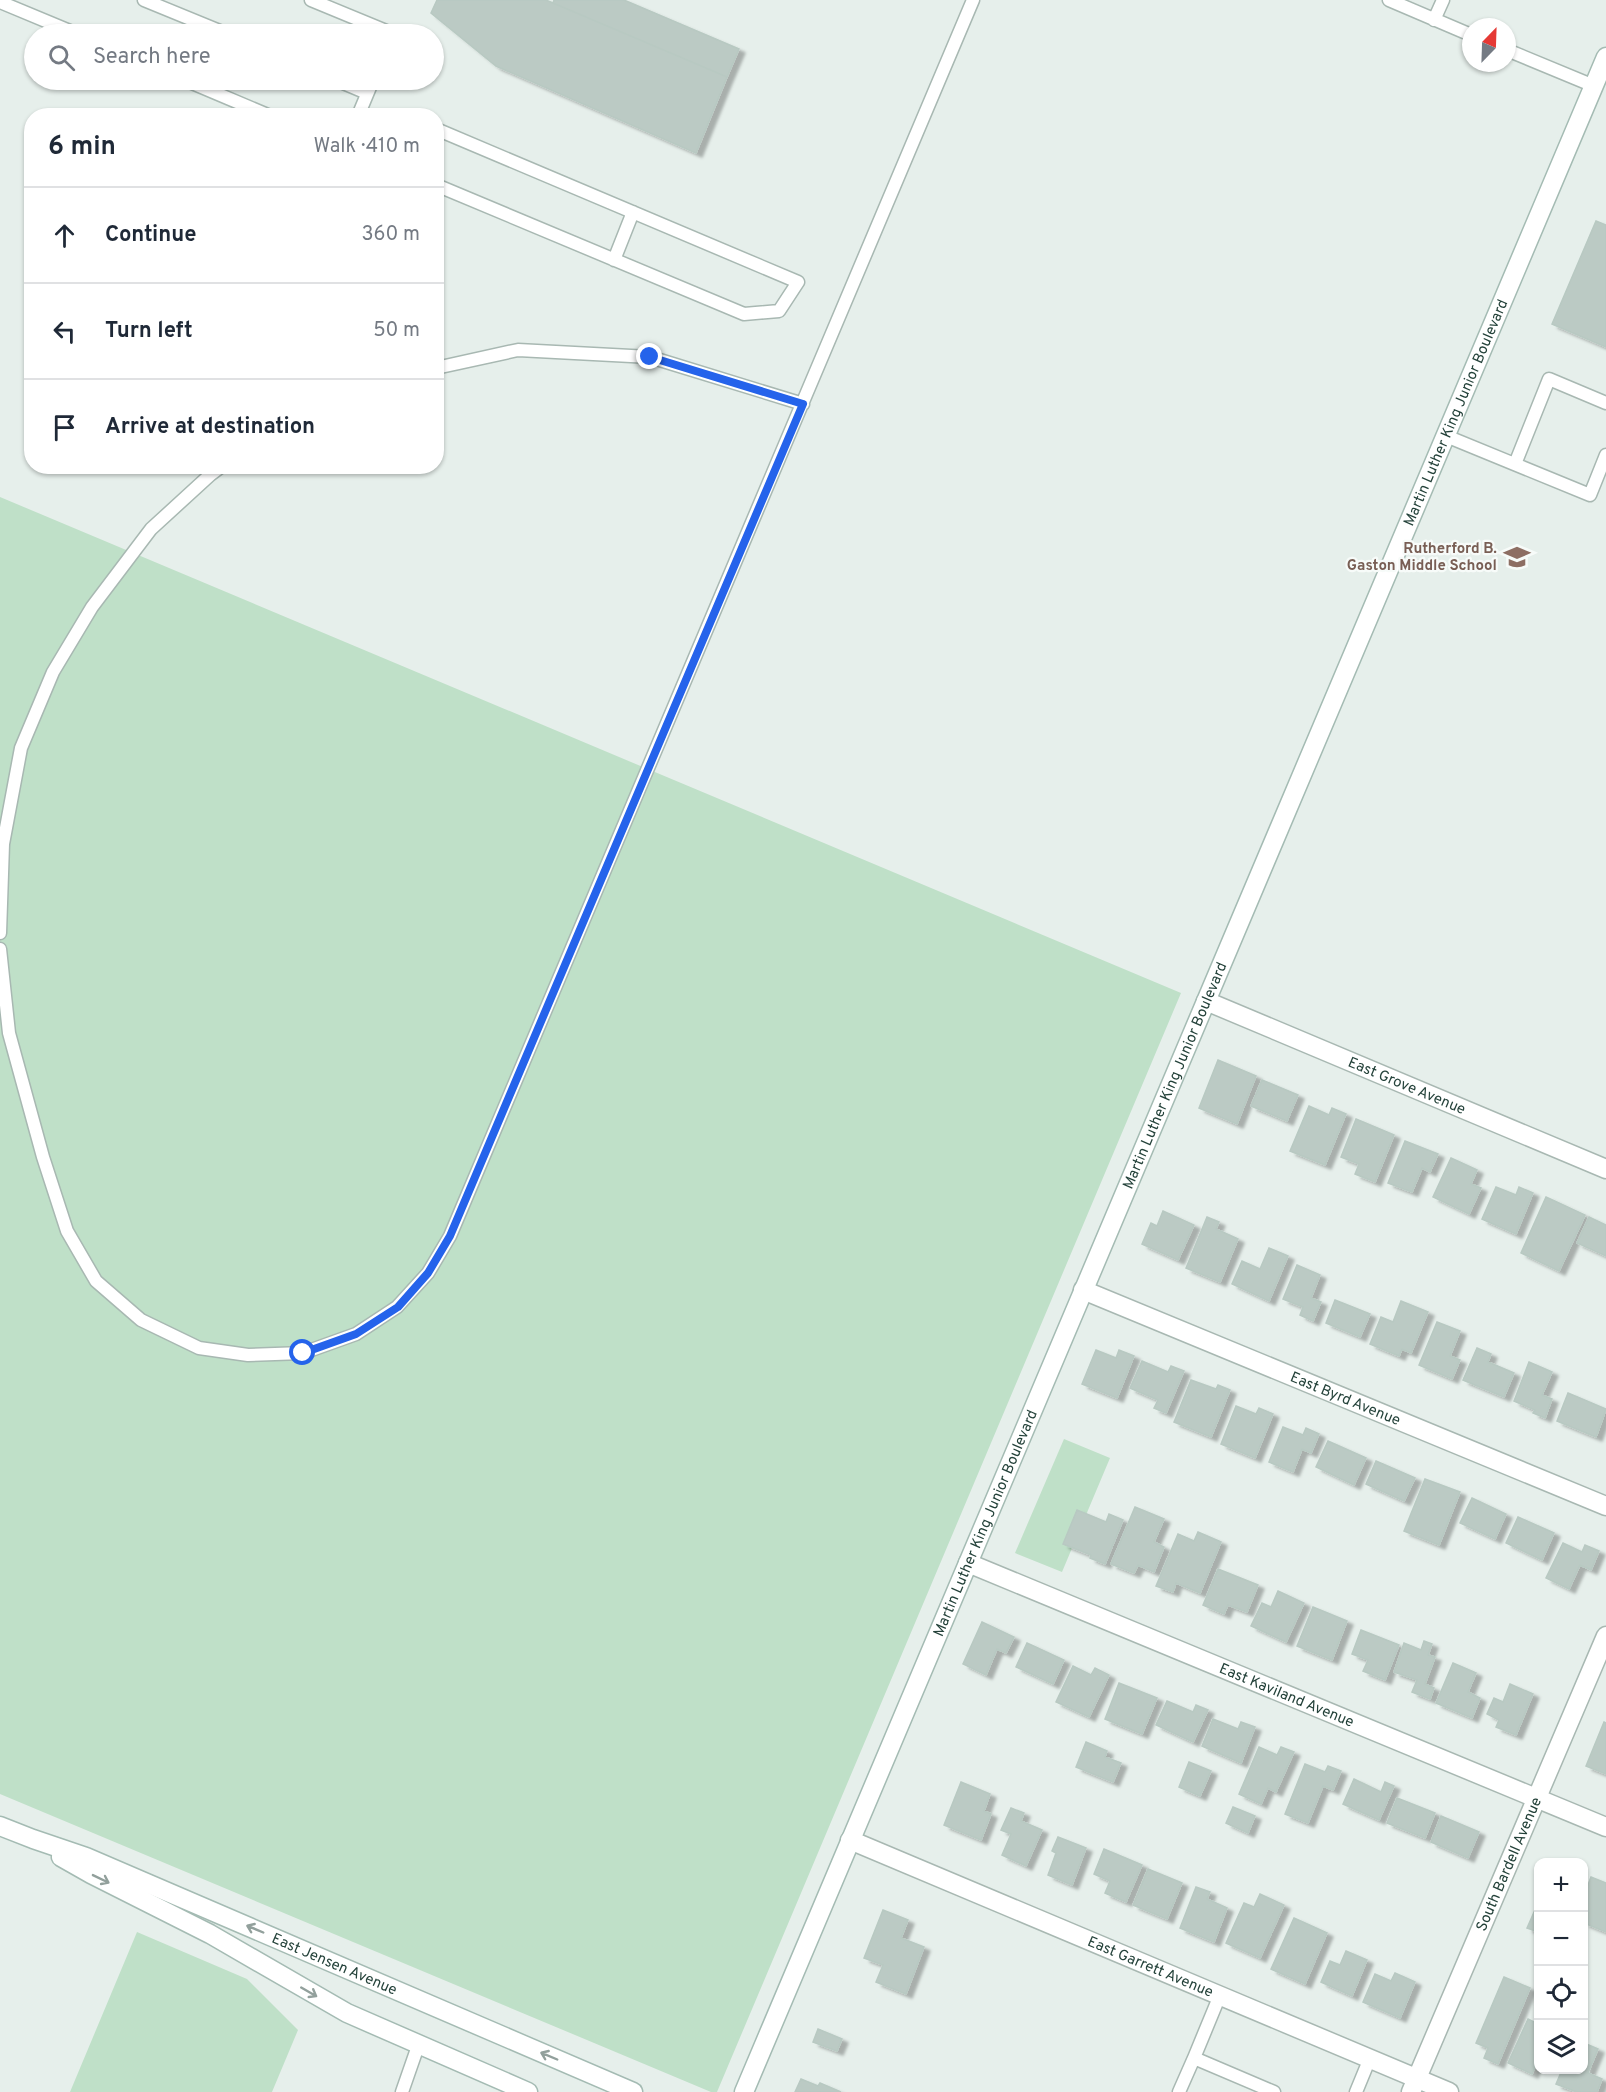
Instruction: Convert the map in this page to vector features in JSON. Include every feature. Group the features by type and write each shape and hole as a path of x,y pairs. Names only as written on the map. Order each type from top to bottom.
{"street":[{"name":"Martin Luther King Junior Boulevard","path":"744,2092 1606,57"},
{"name":"East Grove Avenue","path":"1206,1001 1606,1169"},
{"name":"East Byrd Avenue","path":"1083,1290 1606,1506"},
{"name":"East Kaviland Avenue","path":"968,1563 1606,1827"},
{"name":"South Bardell Avenue","path":"1414,2085 1606,1636"},
{"name":"East Jensen Avenue","path":"0,1826 86,1857 633,2092"},
{"name":"East Jensen Avenue","path":"33,1839 91,1875 210,1934 338,2008 418,2046 528,2092"},
{"name":"East Garrett Avenue","path":"850,1840 1370,2058 1414,2085 1449,2092"}],"lane":[{"path":"144,0 203,24"},
{"path":"311,0 370,24"},
{"path":"0,950 9,1033 43,1157 68,1231 96,1281 141,1320 199,1348 248,1355 303,1353 356,1334 398,1307 428,1273 450,1236 973,0"},
{"path":"1389,0 1462,31"},
{"path":"1434,20 1443,0"},
{"path":"0,2 54,24"},
{"path":"1516,54 1594,86"},
{"path":"209,90 251,108"},
{"path":"360,90 367,93"},
{"path":"361,108 368,90"},
{"path":"444,132 798,282 779,311 744,314 444,188"},
{"path":"614,260 633,212"},
{"path":"444,366 518,350 650,357 803,404"},
{"path":"1515,464 1549,379 1606,403"},
{"path":"1446,436 1590,495 1606,455"},
{"path":"0,933 3,844 21,748 53,672 92,607 151,529 211,474"},
{"path":"1179,2092 1220,1995"},
{"path":"402,2092 418,2046"},
{"path":"1194,2058 1274,2092"},
{"path":"1356,2092 1370,2058"}],"green space":[{"path":"0,497 1181,993 717,2092 711,2092 0,1794"},
{"path":"1064,1439 1110,1458 1062,1572 1015,1553"},
{"path":"137,1932 247,1979 298,2030 272,2092 70,2092"}],"building":[{"path":"437,0 546,0 727,77 696,153 496,66 431,13"},
{"path":"554,0 624,0 739,49 727,77 553,3"},
{"path":"1596,221 1606,225 1606,347 1552,324"},
{"path":"1218,1060 1256,1076 1237,1124 1199,1108"},
{"path":"1262,1080 1298,1095 1287,1121 1251,1106"},
{"path":"1309,1106 1329,1115 1332,1108 1346,1114 1325,1165 1290,1151"},
{"path":"1356,1119 1394,1135 1375,1182 1355,1174 1359,1164 1341,1157"},
{"path":"1405,1141 1438,1154 1430,1172 1422,1168 1412,1192 1388,1183"},
{"path":"1451,1158 1477,1170 1471,1184 1481,1188 1469,1214 1433,1197"},
{"path":"1496,1187 1516,1195 1519,1187 1533,1193 1516,1234 1482,1219"},
{"path":"1546,1197 1585,1215 1559,1271 1521,1253"},
{"path":"1163,1211 1194,1225 1178,1260 1142,1244 1151,1223 1157,1226"},
{"path":"1207,1217 1219,1222 1216,1229 1238,1239 1220,1282 1186,1268"},
{"path":"1589,1217 1606,1225 1606,1256 1577,1243"},
{"path":"1269,1248 1288,1256 1269,1301 1232,1284 1242,1261 1260,1269"},
{"path":"1297,1265 1320,1275 1311,1298 1321,1302 1313,1321 1300,1315 1303,1307 1283,1299"},
{"path":"1335,1300 1370,1314 1360,1337 1326,1323"},
{"path":"1401,1301 1428,1312 1411,1353 1402,1349 1399,1356 1370,1344 1381,1317 1393,1322"},
{"path":"1437,1322 1460,1331 1450,1356 1460,1360 1452,1379 1419,1365"},
{"path":"1477,1348 1491,1354 1488,1362 1514,1373 1504,1397 1463,1380"},
{"path":"1096,1350 1116,1358 1119,1350 1134,1356 1117,1398 1082,1384"},
{"path":"1142,1361 1168,1372 1171,1366 1184,1371 1166,1413 1154,1408 1158,1400 1130,1388"},
{"path":"1529,1362 1552,1372 1542,1395 1552,1399 1545,1418 1533,1413 1535,1410 1514,1401"},
{"path":"1191,1380 1216,1389 1218,1385 1230,1390 1211,1437 1174,1422"},
{"path":"1568,1393 1606,1409 1596,1437 1557,1421"},
{"path":"1236,1406 1256,1414 1259,1408 1273,1414 1255,1458 1221,1444"},
{"path":"1283,1427 1303,1435 1306,1428 1319,1434 1311,1453 1302,1449 1293,1472 1269,1462"},
{"path":"1328,1441 1366,1458 1354,1485 1316,1467"},
{"path":"1376,1461 1415,1478 1404,1501 1366,1484"},
{"path":"1425,1479 1460,1492 1439,1545 1404,1531"},
{"path":"1472,1498 1506,1514 1495,1539 1460,1523"},
{"path":"1135,1507 1164,1519 1154,1542 1164,1547 1154,1572 1138,1565 1134,1573 1111,1564"},
{"path":"1077,1510 1106,1522 1109,1514 1123,1520 1105,1564 1090,1558 1091,1555 1063,1544"},
{"path":"1518,1517 1554,1533 1542,1560 1506,1543"},
{"path":"1198,1532 1221,1542 1200,1593 1176,1583 1173,1592 1156,1586 1178,1534 1194,1541"},
{"path":"1563,1543 1582,1552 1585,1545 1599,1551 1591,1570 1580,1565 1569,1589 1546,1578"},
{"path":"1218,1569 1258,1585 1247,1612 1228,1605 1224,1614 1203,1605"},
{"path":"1278,1591 1304,1603 1286,1642 1251,1626 1262,1603 1271,1607"},
{"path":"1313,1607 1347,1621 1332,1660 1297,1646"},
{"path":"982,1622 1014,1637 1006,1653 997,1649 986,1675 963,1664"},
{"path":"1361,1630 1399,1645 1385,1680 1363,1671 1368,1660 1352,1654"},
{"path":"1424,1641 1432,1644 1428,1655 1435,1657 1425,1684 1434,1688 1430,1699 1412,1692 1417,1680 1394,1672 1404,1643 1421,1650"},
{"path":"1027,1643 1064,1660 1053,1684 1016,1667"},
{"path":"1453,1663 1476,1673 1468,1692 1480,1698 1472,1718 1436,1703"},
{"path":"1073,1666 1091,1675 1095,1668 1109,1675 1089,1717 1056,1702"},
{"path":"1119,1683 1157,1698 1142,1734 1105,1719"},
{"path":"1510,1684 1533,1694 1516,1735 1496,1727 1499,1720 1487,1714 1494,1698 1503,1702"},
{"path":"1167,1701 1193,1712 1196,1705 1208,1710 1193,1742 1156,1725"},
{"path":"1213,1719 1238,1729 1241,1722 1255,1727 1241,1763 1202,1746"},
{"path":"1604,1722 1606,1723 1606,1774 1586,1766"},
{"path":"1086,1742 1107,1751 1105,1757 1121,1763 1113,1782 1076,1767"},
{"path":"1259,1747 1277,1755 1281,1747 1294,1752 1276,1792 1268,1788 1261,1804 1239,1794"},
{"path":"1189,1762 1211,1771 1200,1796 1179,1787"},
{"path":"1305,1764 1325,1772 1328,1766 1341,1771 1333,1790 1323,1786 1308,1823 1285,1814"},
{"path":"1354,1779 1381,1792 1385,1782 1394,1786 1379,1820 1343,1804"},
{"path":"961,1782 990,1794 984,1811 991,1814 981,1840 944,1825"},
{"path":"1397,1798 1435,1813 1425,1838 1387,1823"},
{"path":"1233,1807 1255,1816 1248,1833 1226,1823"},
{"path":"1011,1808 1024,1813 1021,1821 1042,1830 1026,1866 1002,1855 1011,1834 1001,1830"},
{"path":"1441,1816 1479,1832 1468,1858 1431,1842"},
{"path":"1058,1837 1086,1848 1072,1885 1048,1875 1056,1853 1052,1851"},
{"path":"1104,1849 1142,1865 1126,1902 1105,1893 1110,1881 1094,1874"},
{"path":"1148,1869 1182,1883 1167,1919 1133,1905"},
{"path":"1591,1877 1606,1883 1606,1932 1588,1925 1588,1885"},
{"path":"1196,1887 1210,1892 1207,1899 1227,1908 1214,1942 1180,1928"},
{"path":"1260,1894 1284,1905 1260,1958 1226,1943 1244,1903 1254,1907"},
{"path":"883,1910 908,1920 901,1938 924,1947 906,1994 876,1982 883,1965 864,1958"},
{"path":"1534,1912 1534,1931 1527,1928"},
{"path":"1294,1918 1327,1933 1305,1984 1271,1969"},
{"path":"1346,1951 1367,1960 1352,1996 1321,1982 1330,1961 1340,1965"},
{"path":"1395,1973 1415,1982 1400,2018 1363,2002 1375,1974 1391,1981"},
{"path":"1504,1977 1530,1988 1498,2064 1484,2058 1488,2048 1476,2043"},
{"path":"1528,2019 1534,2022 1534,2069 1532,2074 1508,2063"},
{"path":"818,2029 842,2039 837,2051 813,2042"},
{"path":"1588,2045 1598,2049 1588,2073"},
{"path":"1588,2073 1602,2079 1597,2092 1577,2092 1556,2084 1560,2074"},
{"path":"801,2079 818,2086 820,2083 841,2092 795,2092"}],"place":[{"name":"Rutherford B. Gaston Middle School","path":"1517,557"}],"route":[{"path":"303,1353 356,1334 398,1307 428,1273 450,1236 803,404 650,357"}]}
